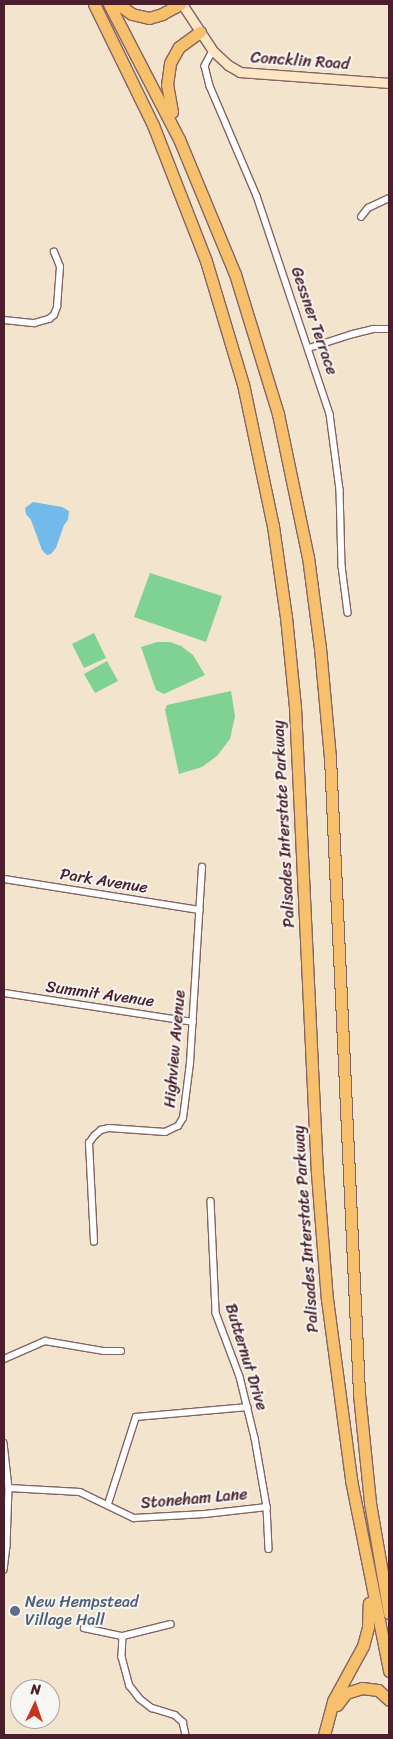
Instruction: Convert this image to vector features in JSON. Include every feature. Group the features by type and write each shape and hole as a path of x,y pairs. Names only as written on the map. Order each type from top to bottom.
{"highway":[{"name":"Palisades Interstate Parkway","path":"94,4 153,124 203,253 240,375 272,517 286,617 296,725 316,1163 322,1254 337,1390 360,1535 389,1671"},
{"path":"110,4 163,105 202,188"},
{"path":"118,4 132,14 149,18 162,14 181,4"},
{"path":"200,32 184,43 175,53 169,67 167,85 173,114 241,291 268,379 298,503 315,603 326,702 331,784 357,1376 369,1494 389,1613"},
{"path":"324,1735 331,1706 359,1655 368,1627 369,1600 360,1535"},
{"path":"329,1735 335,1708 346,1693 358,1688 369,1688 380,1692 389,1700"}],"street":[{"name":"Concklin Road","path":"181,4 213,51 228,65 244,73 389,82"},
{"name":"Gessner Terrace","path":"213,51 206,63 208,81 257,196 310,348 330,414 342,506 342,566 348,613"},
{"path":"361,217 368,208 389,198"},
{"path":"4,320 35,323 49,319 54,315 57,307 60,267 54,252"},
{"path":"310,348 353,334 389,329"},
{"name":"Highview Avenue","path":"94,1242 89,1143 100,1130 109,1128 165,1132 178,1126 185,1110 202,867"},
{"name":"Park Avenue","path":"4,879 200,910"},
{"name":"Summit Avenue","path":"4,993 192,1022"},
{"name":"Butternut Drive","path":"211,1201 216,1313 229,1343 248,1407 267,1507 269,1549"},
{"path":"4,1359 45,1342 104,1351 121,1351"},
{"path":"108,1504 136,1417 248,1407"},
{"path":"4,1443 9,1488 7,1546 4,1570"},
{"name":"Stoneham Lane","path":"9,1488 80,1492 134,1518 205,1514 267,1507"},
{"path":"84,1628 123,1636 171,1624"},
{"path":"123,1636 122,1657 130,1686 152,1708 175,1715 183,1722 186,1735"}],"green space":[{"path":"150,573 222,596 206,642 134,617"},
{"path":"94,633 106,658 84,668 72,644"},
{"path":"157,642 170,642 181,646 193,655 205,675 164,694 156,690 141,647"},
{"path":"107,661 118,681 95,693 84,674"},
{"path":"231,691 235,716 230,739 217,756 202,767 179,774 165,710 167,705"}],"water":[{"path":"33,502 62,507 69,511 68,520 64,525 56,548 51,554 47,555 42,550 31,520 26,514 25,508"}],"place":[{"name":"New Hempstead Village Hall","path":"15,1611"}]}
